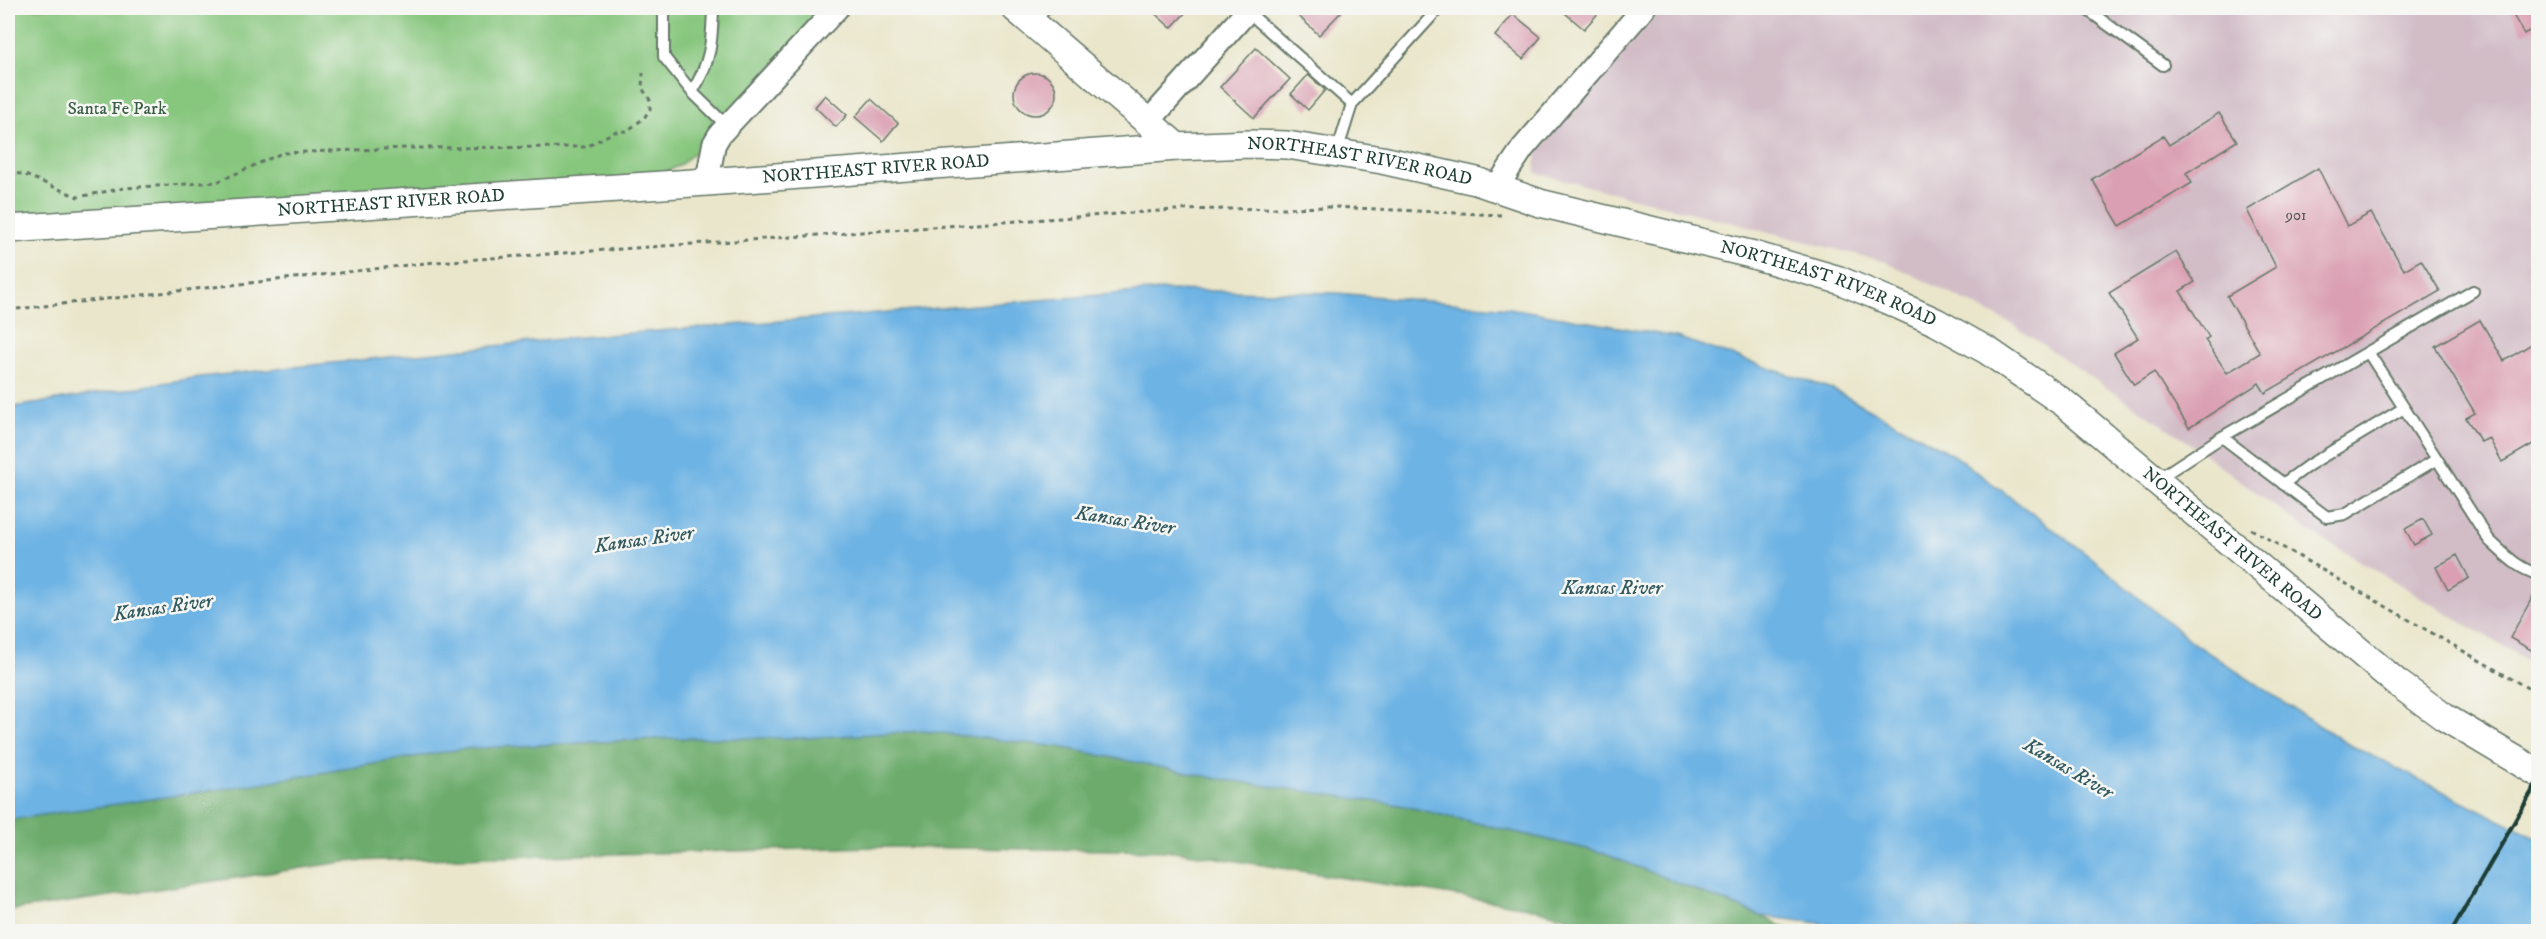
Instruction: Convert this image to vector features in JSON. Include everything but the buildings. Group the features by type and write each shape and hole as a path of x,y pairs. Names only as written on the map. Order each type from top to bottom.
{"street":[{"path":"707,182 714,144 727,126 837,8"},
{"path":"1496,188 1523,148 1644,8"},
{"path":"1148,122 1249,9"},
{"path":"1031,13 1177,147"},
{"name":"NORTHEAST RIVER ROAD","path":"8,229 707,182 1177,147 1287,145 1382,160 1496,188 1540,203 1750,254 1839,280 1936,322 2025,375 2064,403 2396,682 2444,717 2538,774"}],"lane":[{"path":"664,8 664,57 692,92 727,126"},
{"path":"692,92 706,67 710,54 713,8"},
{"path":"1337,152 1352,104 1439,8"},
{"path":"2085,8 2163,65"},
{"path":"1249,9 1352,104"},
{"path":"2156,480 2222,437 2472,291"},
{"path":"2368,352 2489,540 2512,561 2529,572 2538,574"},
{"path":"2283,484 2309,465 2404,408"},
{"path":"2222,437 2327,517 2336,517 2437,459"}],"path":[{"path":"8,173 36,178 78,196 124,188 217,182 282,153 407,147 586,147 614,132 627,130 644,118 650,109 650,100 642,88 644,73"},
{"path":"8,310 436,262 1173,210 1334,207 1506,216"},
{"path":"2243,522 2538,694"}],"shaded area":[{"path":"1662,8 2538,8 2538,667 2309,531 2188,442 2010,323 1886,262 1536,173 1535,163 1539,149"}],"green space":[{"name":"Santa Fe Park","path":"8,8 826,8 697,150 680,165 655,177 8,219"},
{"path":"924,731 1060,747 1214,778 1400,805 1600,852 1793,931 1618,931 1527,907 1174,851 881,847 351,861 8,911 8,820 261,783 461,749 675,738 805,738"}],"water":[{"name":"Kansas River","path":"1163,290 1336,293 1510,308 1676,337 1832,389 1954,455 2089,556 2192,642 2344,742 2538,839 2538,931 1884,931 1761,916 1600,852 1400,805 1214,778 1060,747 924,731 805,738 675,738 461,749 261,783 8,820 8,408 200,377 570,338"}],"railway":[{"path":"2451,932 2538,781"}]}
